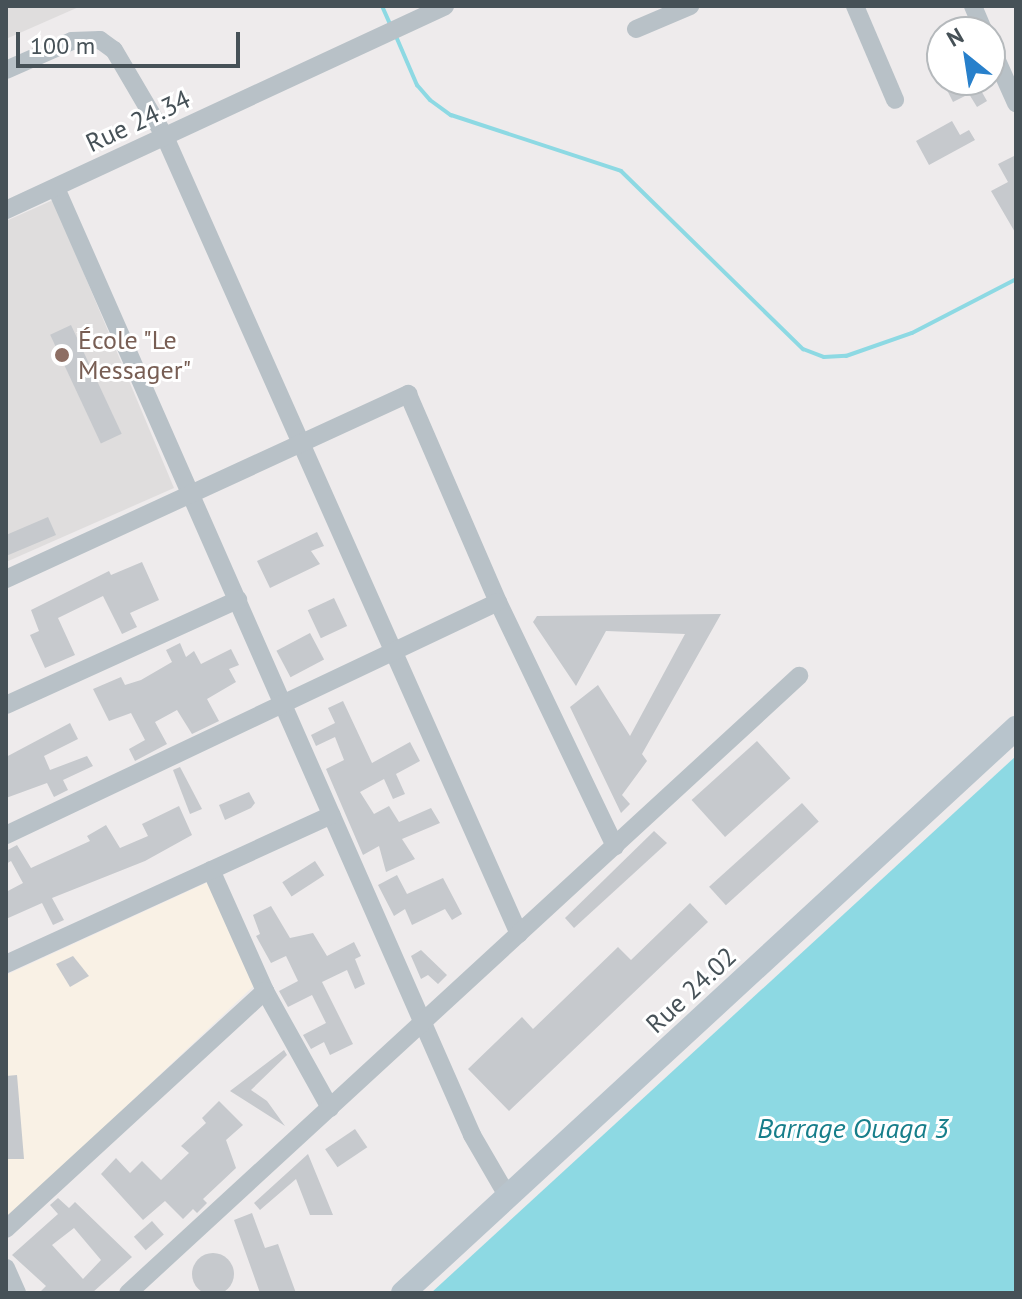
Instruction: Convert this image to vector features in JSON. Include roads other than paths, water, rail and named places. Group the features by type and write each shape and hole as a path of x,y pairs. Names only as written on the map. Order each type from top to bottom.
{"street":[{"name":"Rue 24.34","path":"6,210 445,6"},
{"path":"636,29 690,6"},
{"path":"855,6 895,100"},
{"path":"6,70 72,41 100,40 114,50 165,137 519,934"},
{"path":"1006,81 1016,103"},
{"path":"56,188 472,1135 508,1197"},
{"path":"6,579 302,445 403,394 411,396 498,602 615,846"},
{"path":"6,705 238,600"},
{"path":"6,835 395,654 498,602"},
{"path":"128,1293 799,676"},
{"name":"Rue 24.02","path":"403,1293 1016,728"},
{"path":"6,964 332,815"},
{"path":"211,870 265,991 330,1108"},
{"path":"6,1229 265,991"},
{"path":"6,1268 17,1293"}],"water":[{"name":"Barrage Ouaga 3","path":"1016,756 1016,1293 431,1293"}],"waterway":[{"path":"382,6 391,26"},
{"path":"395,34 417,85 430,100 451,115 621,171 803,349 824,357 846,356 912,333 1016,279"}],"place":[{"name":"École \"Le Messager\"","path":"62,355"}]}
